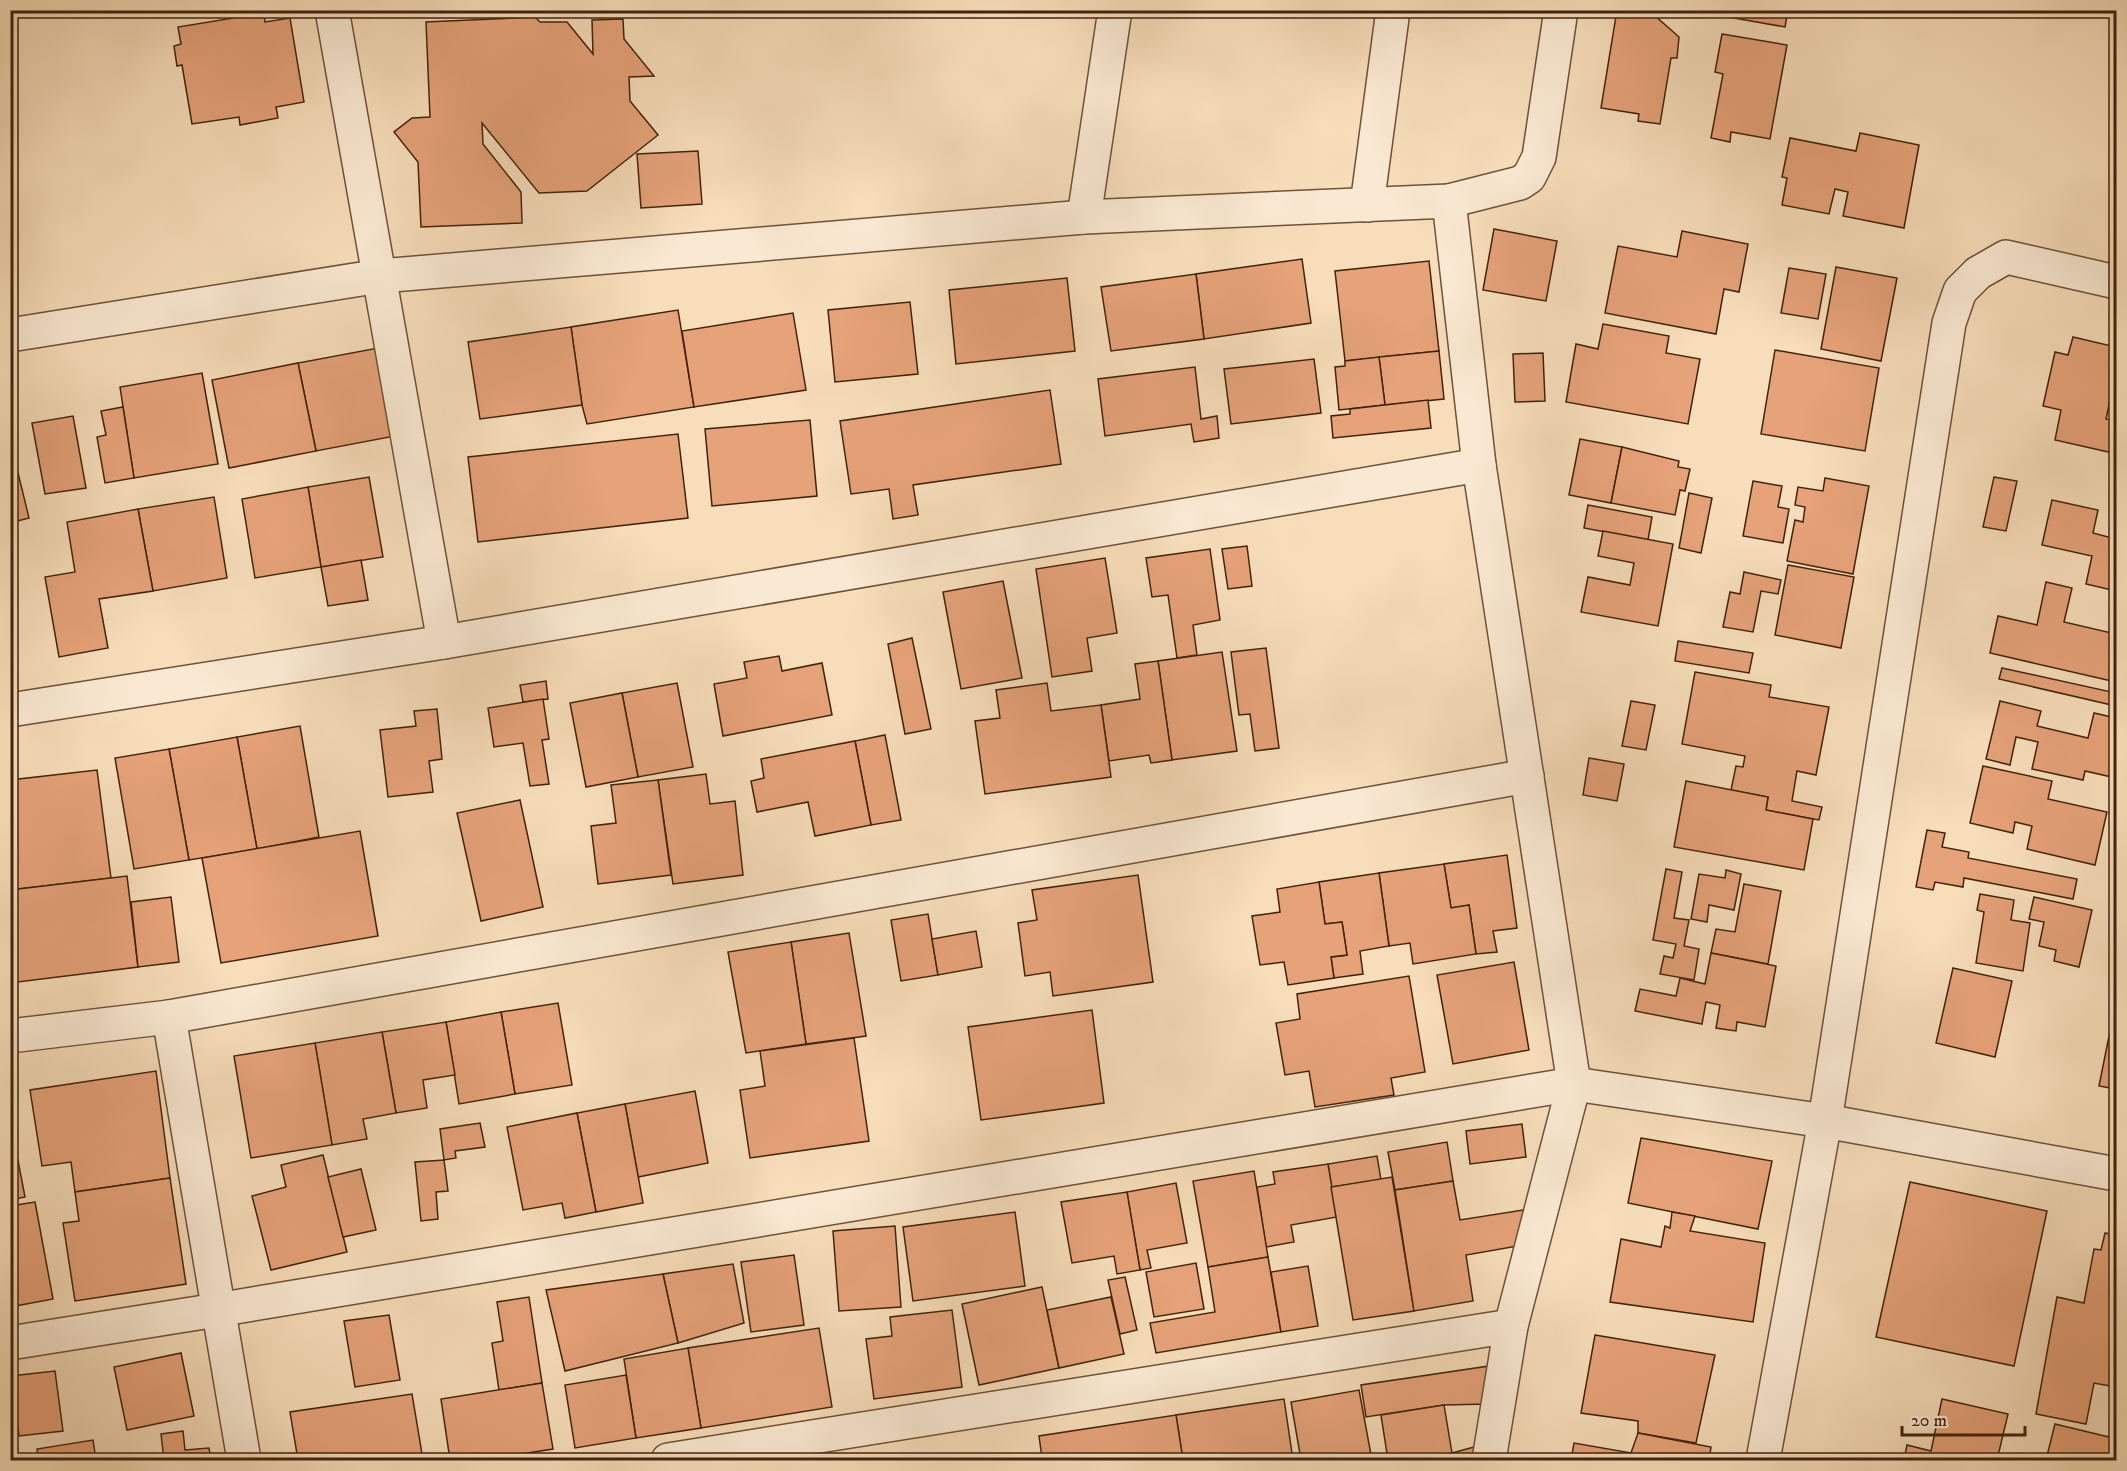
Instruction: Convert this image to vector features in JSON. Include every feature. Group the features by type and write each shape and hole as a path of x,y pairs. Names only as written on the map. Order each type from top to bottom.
{"street":[{"path":"332,10 444,642"},
{"path":"1084,217 1115,10"},
{"path":"1367,205 1394,10"},
{"path":"10,335 380,276 1084,217 1449,201 1520,183 1529,177 1539,157 1561,10"},
{"path":"1449,201 1479,465 1574,1084 1511,1326 1489,1461"},
{"path":"1763,1461 1825,1121 1949,323 1960,291 1978,273 2007,257 2116,282"},
{"path":"10,710 444,642 1479,465"},
{"path":"10,1036 169,1017 1527,776"},
{"path":"169,1017 244,1461"},
{"path":"10,1342 217,1310 1574,1084 1825,1121 2116,1174"},
{"path":"669,1461 1511,1326"}],"building":[{"path":"1617,10 1654,15 1679,37 1677,58 1671,58 1660,124 1638,121 1639,114 1601,108"},
{"path":"1729,10 1788,10 1785,27 1728,17"},
{"path":"264,13 265,22 290,18 304,102 276,107 278,118 240,125 239,117 192,124 182,65 177,66 174,46 181,44 178,27"},
{"path":"535,17 540,22 567,22 593,54 592,20 623,19 624,39 654,76 629,77 630,101 658,135 587,191 539,193 482,123 483,144 521,192 522,223 421,227 418,162 394,132 412,118 430,117 426,22"},
{"path":"1722,34 1787,45 1770,139 1731,132 1730,142 1711,138 1723,74 1715,72"},
{"path":"1860,133 1919,145 1904,228 1843,216 1848,192 1835,189 1829,214 1782,205 1787,178 1782,177 1790,138 1856,151"},
{"path":"698,151 702,204 641,208 637,154"},
{"path":"1494,229 1557,241 1546,301 1483,290"},
{"path":"1682,231 1748,244 1739,292 1724,289 1716,334 1605,313 1618,246 1677,257"},
{"path":"1302,259 1311,323 1204,339 1196,274"},
{"path":"1429,261 1439,351 1345,361 1335,271"},
{"path":"1836,267 1897,278 1881,361 1821,349"},
{"path":"1789,268 1826,274 1818,319 1781,313"},
{"path":"1196,274 1204,339 1111,351 1101,287"},
{"path":"1067,278 1075,351 956,364 949,290"},
{"path":"910,302 918,374 835,382 828,310"},
{"path":"678,310 694,407 587,424 582,405 571,327"},
{"path":"793,313 806,390 694,407 682,331"},
{"path":"1603,324 1669,336 1666,353 1700,359 1688,424 1566,402 1576,344 1598,349"},
{"path":"571,327 582,405 480,419 468,342"},
{"path":"2073,337 2116,347 2116,372 2106,419 2116,421 2113,453 2055,440 2061,410 2043,406 2055,352 2068,355"},
{"path":"378,348 395,436 316,451 298,363"},
{"path":"1775,350 1879,368 1865,451 1761,434"},
{"path":"1439,351 1444,399 1385,405 1379,357"},
{"path":"1543,353 1545,401 1515,402 1513,354"},
{"path":"1379,357 1385,405 1339,410 1335,367 1345,366 1345,361"},
{"path":"1314,359 1321,413 1231,424 1224,369"},
{"path":"298,363 316,451 229,468 212,380"},
{"path":"1195,367 1201,419 1217,416 1219,438 1194,442 1191,424 1105,436 1098,379"},
{"path":"202,373 218,464 134,478 120,387"},
{"path":"1050,390 1061,464 913,485 918,515 893,519 889,489 851,494 840,421"},
{"path":"1428,400 1431,428 1333,438 1331,416 1350,414 1350,409"},
{"path":"123,407 134,478 105,483 97,437 106,435 101,411"},
{"path":"73,416 86,488 45,494 32,423"},
{"path":"810,420 817,496 712,506 705,429"},
{"path":"678,434 688,518 478,542 468,457"},
{"path":"1580,439 1622,447 1611,503 1569,495"},
{"path":"10,440 29,518 10,523"},
{"path":"1622,447 1679,461 1678,467 1690,469 1685,491 1680,490 1675,515 1611,503"},
{"path":"369,477 383,557 321,567 308,487"},
{"path":"1994,477 2017,481 2006,531 1983,527"},
{"path":"1825,478 1869,486 1853,574 1787,561 1795,520 1803,522 1805,507 1795,505 1798,487 1823,491"},
{"path":"1753,481 1782,486 1778,507 1789,509 1783,543 1743,536"},
{"path":"308,487 321,567 255,578 242,499"},
{"path":"1689,493 1712,498 1701,553 1679,548"},
{"path":"214,497 227,578 153,591 138,509"},
{"path":"2052,500 2098,510 2093,533 2112,538 2110,553 2116,554 2116,591 2086,584 2092,556 2042,545"},
{"path":"1588,505 1652,517 1648,540 1584,528"},
{"path":"138,509 153,591 99,599 108,648 59,657 45,577 75,572 67,522"},
{"path":"2116,514 2116,535 2110,534"},
{"path":"1603,531 1673,544 1658,626 1581,612 1588,577 1630,585 1634,563 1598,556"},
{"path":"1247,546 1252,586 1228,589 1222,549"},
{"path":"1210,549 1220,620 1193,625 1197,655 1177,658 1168,595 1152,597 1146,558"},
{"path":"1105,558 1117,633 1087,638 1092,671 1052,677 1036,569"},
{"path":"361,560 368,600 328,606 321,567"},
{"path":"1788,565 1854,577 1841,648 1775,635"},
{"path":"1744,572 1781,580 1778,594 1761,591 1753,632 1723,627 1730,592 1740,594"},
{"path":"1003,581 1022,678 961,689 943,592"},
{"path":"2046,582 2072,588 2064,622 2116,634 2116,682 1990,653 1998,616 2037,625"},
{"path":"912,638 931,729 905,734 888,644"},
{"path":"1678,641 1753,653 1749,673 1675,661"},
{"path":"1266,648 1279,748 1255,751 1250,714 1239,715 1231,652"},
{"path":"1222,652 1237,751 1172,760 1158,661"},
{"path":"779,656 782,671 822,663 832,715 723,736 714,684 747,678 744,662"},
{"path":"1158,661 1172,760 1151,763 1149,755 1109,761 1101,705 1140,699 1135,664"},
{"path":"2002,668 2116,693 2116,706 1999,679"},
{"path":"1695,672 1771,685 1769,697 1829,707 1816,775 1797,771 1792,801 1822,807 1819,820 1766,810 1768,797 1731,790 1736,766 1743,767 1745,756 1682,744"},
{"path":"546,681 548,699 523,702 520,685"},
{"path":"677,683 693,767 638,777 622,693"},
{"path":"1047,683 1051,711 1101,705 1111,777 985,794 975,721 1000,718 996,690"},
{"path":"622,693 638,777 586,787 570,703"},
{"path":"543,699 549,739 542,740 549,784 530,786 523,743 494,747 488,708"},
{"path":"1631,701 1655,705 1646,750 1622,746"},
{"path":"2000,701 2041,711 2037,726 2088,738 2094,713 2116,718 2116,778 2085,771 2083,780 2032,769 2038,742 2016,737 2010,765 1986,759"},
{"path":"437,709 442,759 429,761 433,792 388,797 380,730 416,726 414,711"},
{"path":"300,726 319,837 257,849 237,737"},
{"path":"885,735 901,820 871,825 855,741"},
{"path":"237,737 257,849 189,860 169,749"},
{"path":"855,741 871,825 815,836 808,802 757,812 751,781 764,778 761,759"},
{"path":"169,749 189,860 134,869 115,758"},
{"path":"1589,758 1624,764 1617,801 1583,795"},
{"path":"1983,766 2052,781 2048,799 2107,812 2095,865 2027,849 2032,826 2015,822 2013,833 1970,823"},
{"path":"97,770 111,878 10,890 10,780"},
{"path":"706,774 710,804 735,801 743,875 673,884 658,780"},
{"path":"658,780 671,875 598,884 591,826 616,823 611,785"},
{"path":"1686,781 1768,797 1766,810 1813,819 1804,870 1674,847"},
{"path":"520,800 543,907 481,921 457,813"},
{"path":"1927,830 1945,833 1942,847 1969,852 1968,858 2077,879 2073,899 1964,878 1963,887 1935,882 1933,890 1916,887"},
{"path":"360,831 378,936 221,963 202,858"},
{"path":"1507,855 1517,928 1493,931 1497,952 1476,954 1469,905 1451,908 1444,864"},
{"path":"1444,864 1451,908 1469,905 1476,954 1413,964 1410,943 1389,946 1379,873"},
{"path":"1666,869 1682,872 1674,918 1689,920 1684,946 1699,949 1694,980 1660,974 1664,956 1673,958 1676,944 1653,940"},
{"path":"1726,870 1741,874 1734,910 1709,905 1707,922 1691,919 1699,874 1725,878"},
{"path":"1379,873 1389,946 1360,951 1363,974 1334,978 1331,957 1347,955 1342,922 1325,924 1319,882"},
{"path":"1138,875 1153,982 1053,996 1050,972 1025,976 1018,923 1037,920 1032,890"},
{"path":"127,876 138,967 10,983 10,890"},
{"path":"1319,882 1325,924 1342,922 1347,955 1331,957 1334,978 1288,985 1284,962 1260,965 1252,916 1280,912 1277,889"},
{"path":"1744,884 1781,891 1768,964 1711,953 1716,929 1735,932"},
{"path":"1980,894 2014,900 2011,920 2030,923 2023,971 1976,963 1984,912 1977,910"},
{"path":"171,897 179,962 138,967 131,902"},
{"path":"2034,897 2092,910 2079,967 2054,961 2056,950 2039,946 2044,922 2029,919"},
{"path":"928,914 938,975 901,981 891,920"},
{"path":"976,931 982,967 938,975 932,939"},
{"path":"849,933 866,1036 806,1044 791,942"},
{"path":"791,942 806,1044 746,1053 728,952"},
{"path":"1711,953 1776,966 1765,1027 1737,1022 1736,1031 1716,1028 1720,1005 1706,1002 1702,1024 1635,1011 1640,989 1676,996 1680,978 1705,984"},
{"path":"1514,962 1529,1050 1453,1064 1437,975"},
{"path":"1953,968 2012,981 1995,1057 1936,1043"},
{"path":"1409,976 1425,1072 1391,1078 1394,1095 1315,1107 1309,1071 1285,1075 1276,1023 1300,1019 1297,994"},
{"path":"558,1003 572,1085 515,1094 501,1012"},
{"path":"1092,1010 1104,1103 981,1120 968,1027"},
{"path":"501,1012 515,1094 459,1104 446,1022"},
{"path":"446,1022 455,1075 423,1080 427,1108 396,1113 382,1032"},
{"path":"2110,1031 2116,1032 2116,1089 2099,1086"},
{"path":"382,1032 396,1113 363,1119 367,1139 332,1145 315,1043"},
{"path":"854,1038 869,1141 750,1158 740,1090 765,1086 760,1051"},
{"path":"315,1043 332,1145 251,1158 234,1056"},
{"path":"156,1071 170,1178 75,1192 71,1162 42,1166 30,1090"},
{"path":"695,1091 708,1163 638,1177 625,1104"},
{"path":"625,1104 643,1203 596,1212 577,1113"},
{"path":"577,1113 596,1212 565,1218 562,1203 523,1210 507,1127"},
{"path":"10,1119 25,1197 10,1200"},
{"path":"480,1123 485,1147 455,1151 456,1158 444,1160 440,1129"},
{"path":"1522,1124 1526,1157 1470,1164 1466,1131"},
{"path":"1641,1138 1772,1161 1758,1229 1628,1203"},
{"path":"1447,1142 1453,1181 1395,1190 1388,1152"},
{"path":"323,1155 347,1252 271,1270 252,1196 286,1187 281,1165"},
{"path":"1377,1156 1381,1180 1331,1187 1328,1164"},
{"path":"444,1160 448,1191 436,1192 438,1219 421,1221 415,1162"},
{"path":"1328,1164 1337,1217 1291,1225 1294,1242 1266,1247 1257,1187 1275,1184 1273,1172"},
{"path":"361,1169 376,1230 343,1237 328,1177"},
{"path":"1254,1171 1268,1257 1208,1267 1193,1181"},
{"path":"1392,1177 1414,1311 1353,1320 1331,1187"},
{"path":"170,1178 186,1284 75,1301 63,1223 79,1221 75,1192"},
{"path":"1453,1181 1460,1220 1523,1210 1529,1244 1466,1255 1473,1301 1414,1311 1395,1190"},
{"path":"1910,1182 2047,1211 2014,1366 1876,1337"},
{"path":"1176,1183 1187,1243 1147,1250 1151,1268 1140,1270 1127,1192"},
{"path":"1127,1192 1140,1270 1117,1274 1114,1256 1072,1263 1061,1202"},
{"path":"35,1202 53,1299 10,1307 10,1206"},
{"path":"1015,1212 1025,1286 913,1301 903,1227"},
{"path":"1672,1212 1695,1216 1690,1231 1765,1243 1753,1322 1610,1302 1621,1239 1661,1247 1665,1226 1670,1228"},
{"path":"895,1226 901,1307 839,1311 833,1231"},
{"path":"2105,1233 2116,1235 2116,1387 2094,1383 2086,1424 2036,1414 2057,1297 2084,1303 2094,1249 2101,1250"},
{"path":"794,1255 804,1325 751,1332 741,1262"},
{"path":"1268,1257 1281,1332 1156,1353 1150,1323 1215,1312 1208,1267"},
{"path":"1196,1263 1204,1309 1154,1317 1146,1272"},
{"path":"733,1264 744,1323 678,1343 663,1274"},
{"path":"1308,1266 1318,1326 1281,1332 1271,1272"},
{"path":"663,1274 678,1343 565,1371 546,1290"},
{"path":"1125,1277 1137,1330 1120,1334 1108,1280"},
{"path":"1042,1287 1059,1368 979,1385 962,1304"},
{"path":"529,1297 542,1383 499,1390 492,1343 503,1341 497,1302"},
{"path":"1111,1297 1124,1354 1059,1368 1047,1310"},
{"path":"952,1310 962,1387 874,1399 866,1339 892,1336 890,1317"},
{"path":"389,1315 400,1380 355,1387 344,1321"},
{"path":"819,1328 832,1407 701,1428 688,1348"},
{"path":"1595,1335 1715,1355 1696,1443 1638,1433 1638,1421 1581,1413"},
{"path":"688,1348 701,1428 636,1438 624,1359"},
{"path":"181,1353 194,1416 127,1430 114,1367"},
{"path":"1496,1365 1487,1404 1444,1405 1366,1417 1361,1385"},
{"path":"55,1371 63,1431 19,1436 11,1376"},
{"path":"626,1375 636,1438 575,1448 565,1385"},
{"path":"542,1383 553,1449 482,1460 450,1460 441,1399"},
{"path":"1359,1390 1372,1460 1301,1460 1291,1402"},
{"path":"412,1394 423,1460 298,1460 290,1412"},
{"path":"1284,1399 1293,1460 1183,1460 1176,1415"},
{"path":"1942,1399 2008,1414 1997,1460 1904,1460 1907,1445 1931,1451"},
{"path":"1444,1405 1452,1453 1388,1460 1381,1415"},
{"path":"1176,1415 1183,1460 1024,1460 1042,1458 1039,1436"},
{"path":"2055,1424 2109,1437 2111,1427 2116,1428 2116,1460 2046,1460"},
{"path":"183,1431 185,1450 209,1448 211,1460 164,1460 161,1434"},
{"path":"1638,1433 1711,1447 1709,1460 1571,1460 1574,1443 1631,1453"},
{"path":"93,1440 96,1460 39,1460 37,1449"},
{"path":"1485,1444 1484,1460 1402,1460 1452,1453"}]}
